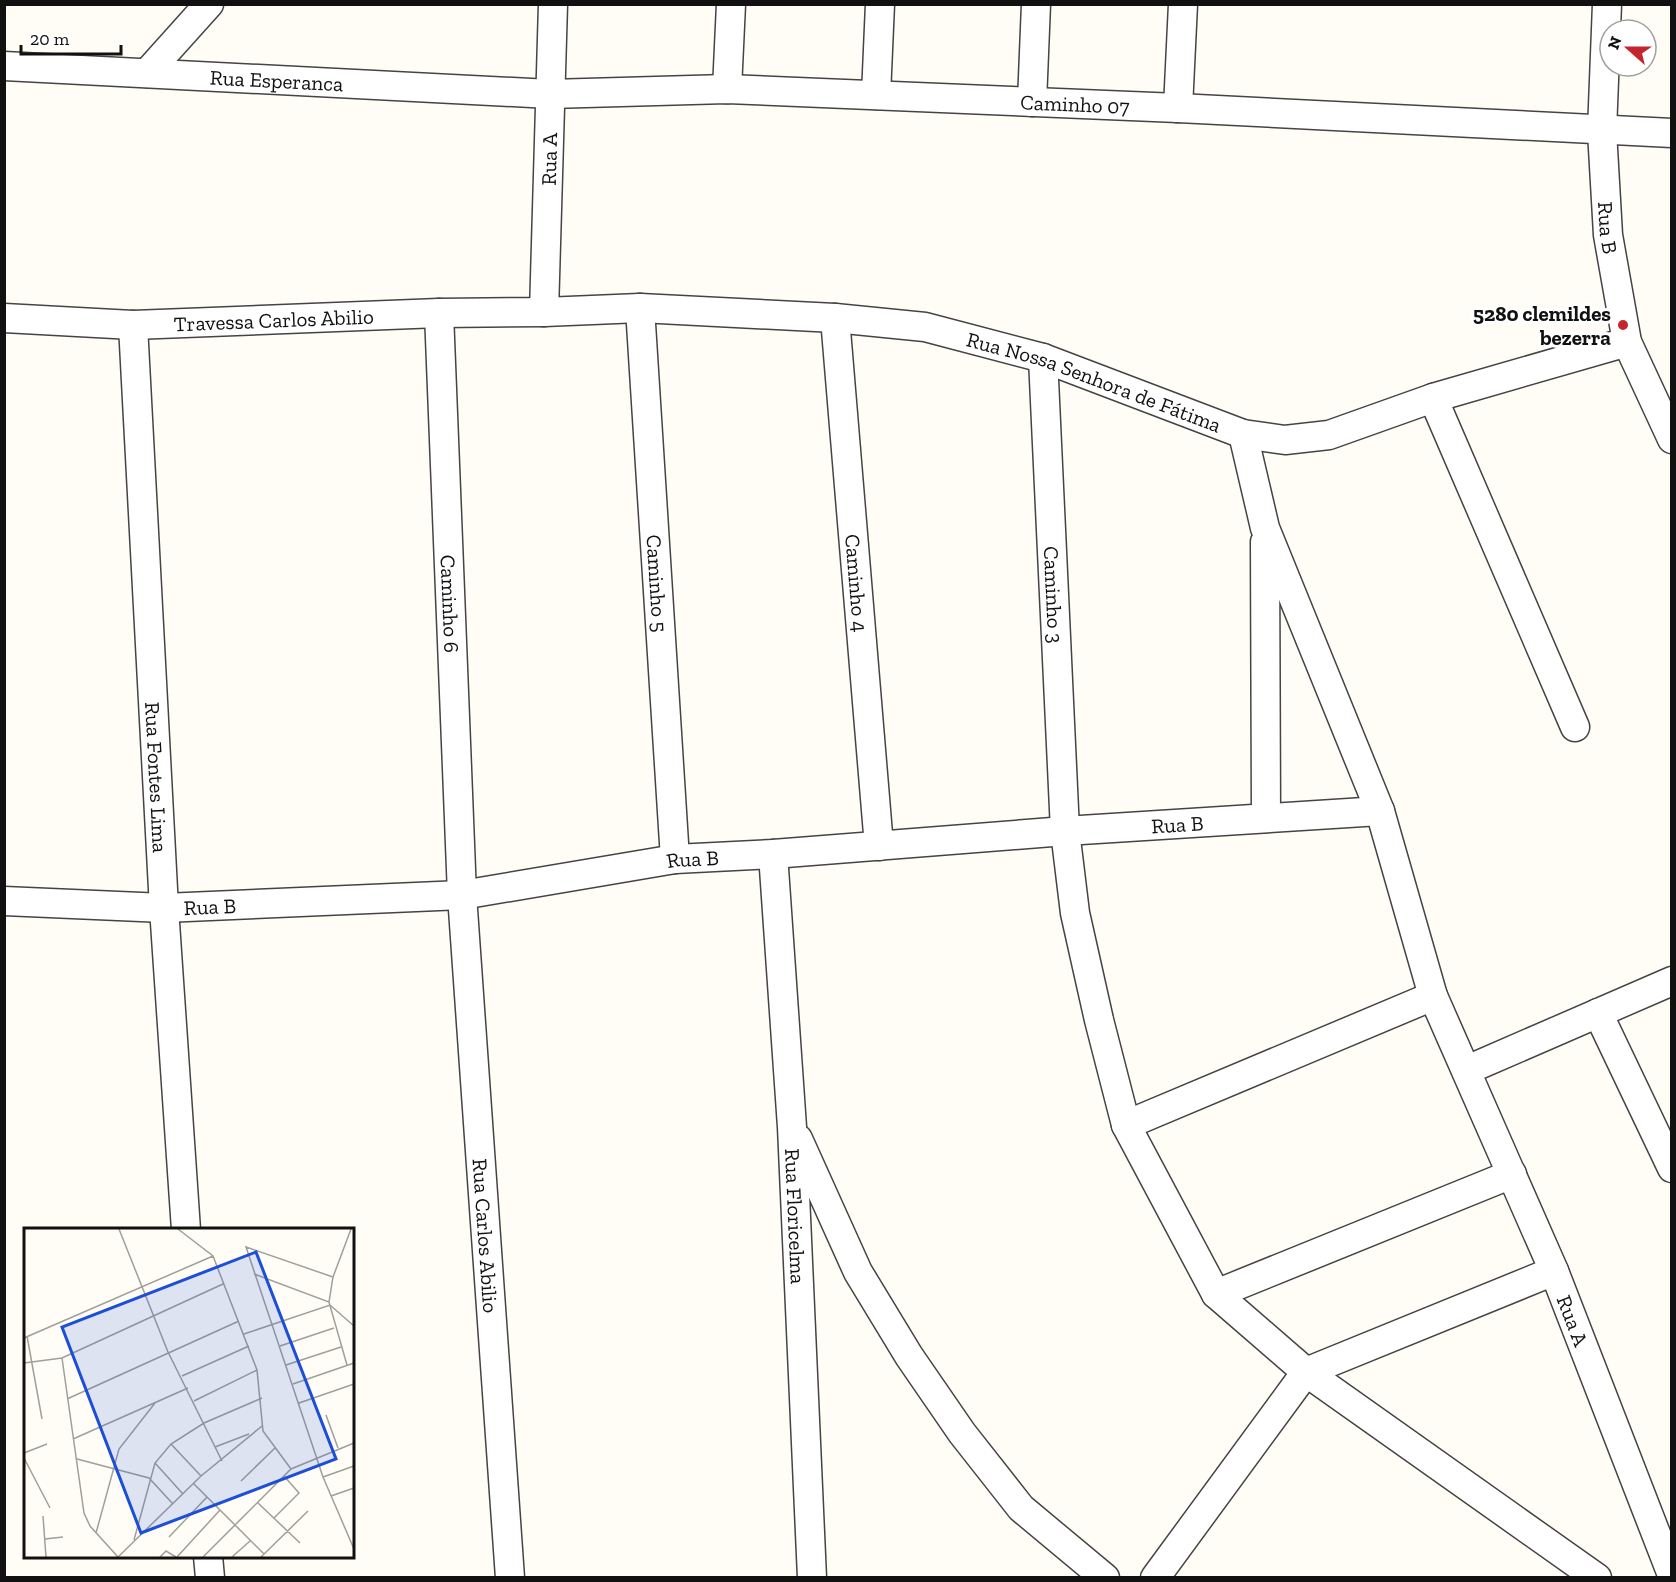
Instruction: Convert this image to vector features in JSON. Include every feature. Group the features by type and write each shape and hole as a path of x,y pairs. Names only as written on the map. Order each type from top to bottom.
{"street":[{"path":"147,73 209,4"},
{"name":"Rua A","path":"544,312 553,4"},
{"path":"727,89 730,4"},
{"path":"876,95 880,4"},
{"path":"1032,102 1036,4"},
{"path":"1178,108 1183,4"},
{"name":"Rua B","path":"1607,4 1602,131 1608,235 1628,342 1665,407 1671,439"},
{"name":"Rua Esperanca","path":"4,66 550,94"},
{"name":"Caminho 07","path":"550,94 727,89 1178,108 1671,133"},
{"name":"Rua Nossa Senhora de Fátima","path":"544,312 640,308 835,318 926,327 1043,358 1243,434 1285,440 1329,435 1433,398 1628,342"},
{"name":"Caminho 5","path":"640,308 675,860"},
{"name":"Travessa Carlos Abilio","path":"4,318 133,324 439,313 544,312"},
{"name":"Caminho 6","path":"439,313 462,895"},
{"name":"Caminho 4","path":"835,318 879,846"},
{"name":"Rua Fontes Lima","path":"133,324 164,908 186,1228"},
{"name":"Caminho 3","path":"1043,358 1065,831 1075,913 1126,1125 1216,1294"},
{"path":"1433,398 1575,726"},
{"path":"1243,434 1265,528 1266,818"},
{"name":"Rua A","path":"1265,528 1380,811 1433,996 1554,1271 1671,1575"},
{"name":"Rua B","path":"4,901 164,908 462,895 675,860 1065,831 1380,811"},
{"name":"Rua Floricelma","path":"773,854 792,1126 812,1578"},
{"name":"Rua Carlos Abilio","path":"462,895 510,1578"},
{"path":"1467,1070 1671,981"},
{"path":"1126,1125 1433,996"},
{"path":"1598,1013 1671,1168"},
{"path":"792,1126 858,1272 962,1433 1021,1508 1105,1578"},
{"path":"1512,1174 1216,1294 1306,1372 1597,1578"},
{"path":"1155,1578 1306,1372 1554,1271"},
{"path":"208,1558 210,1578"}],"place":[{"name":"5280 clemildes bezerra","path":"1623,325"}]}
